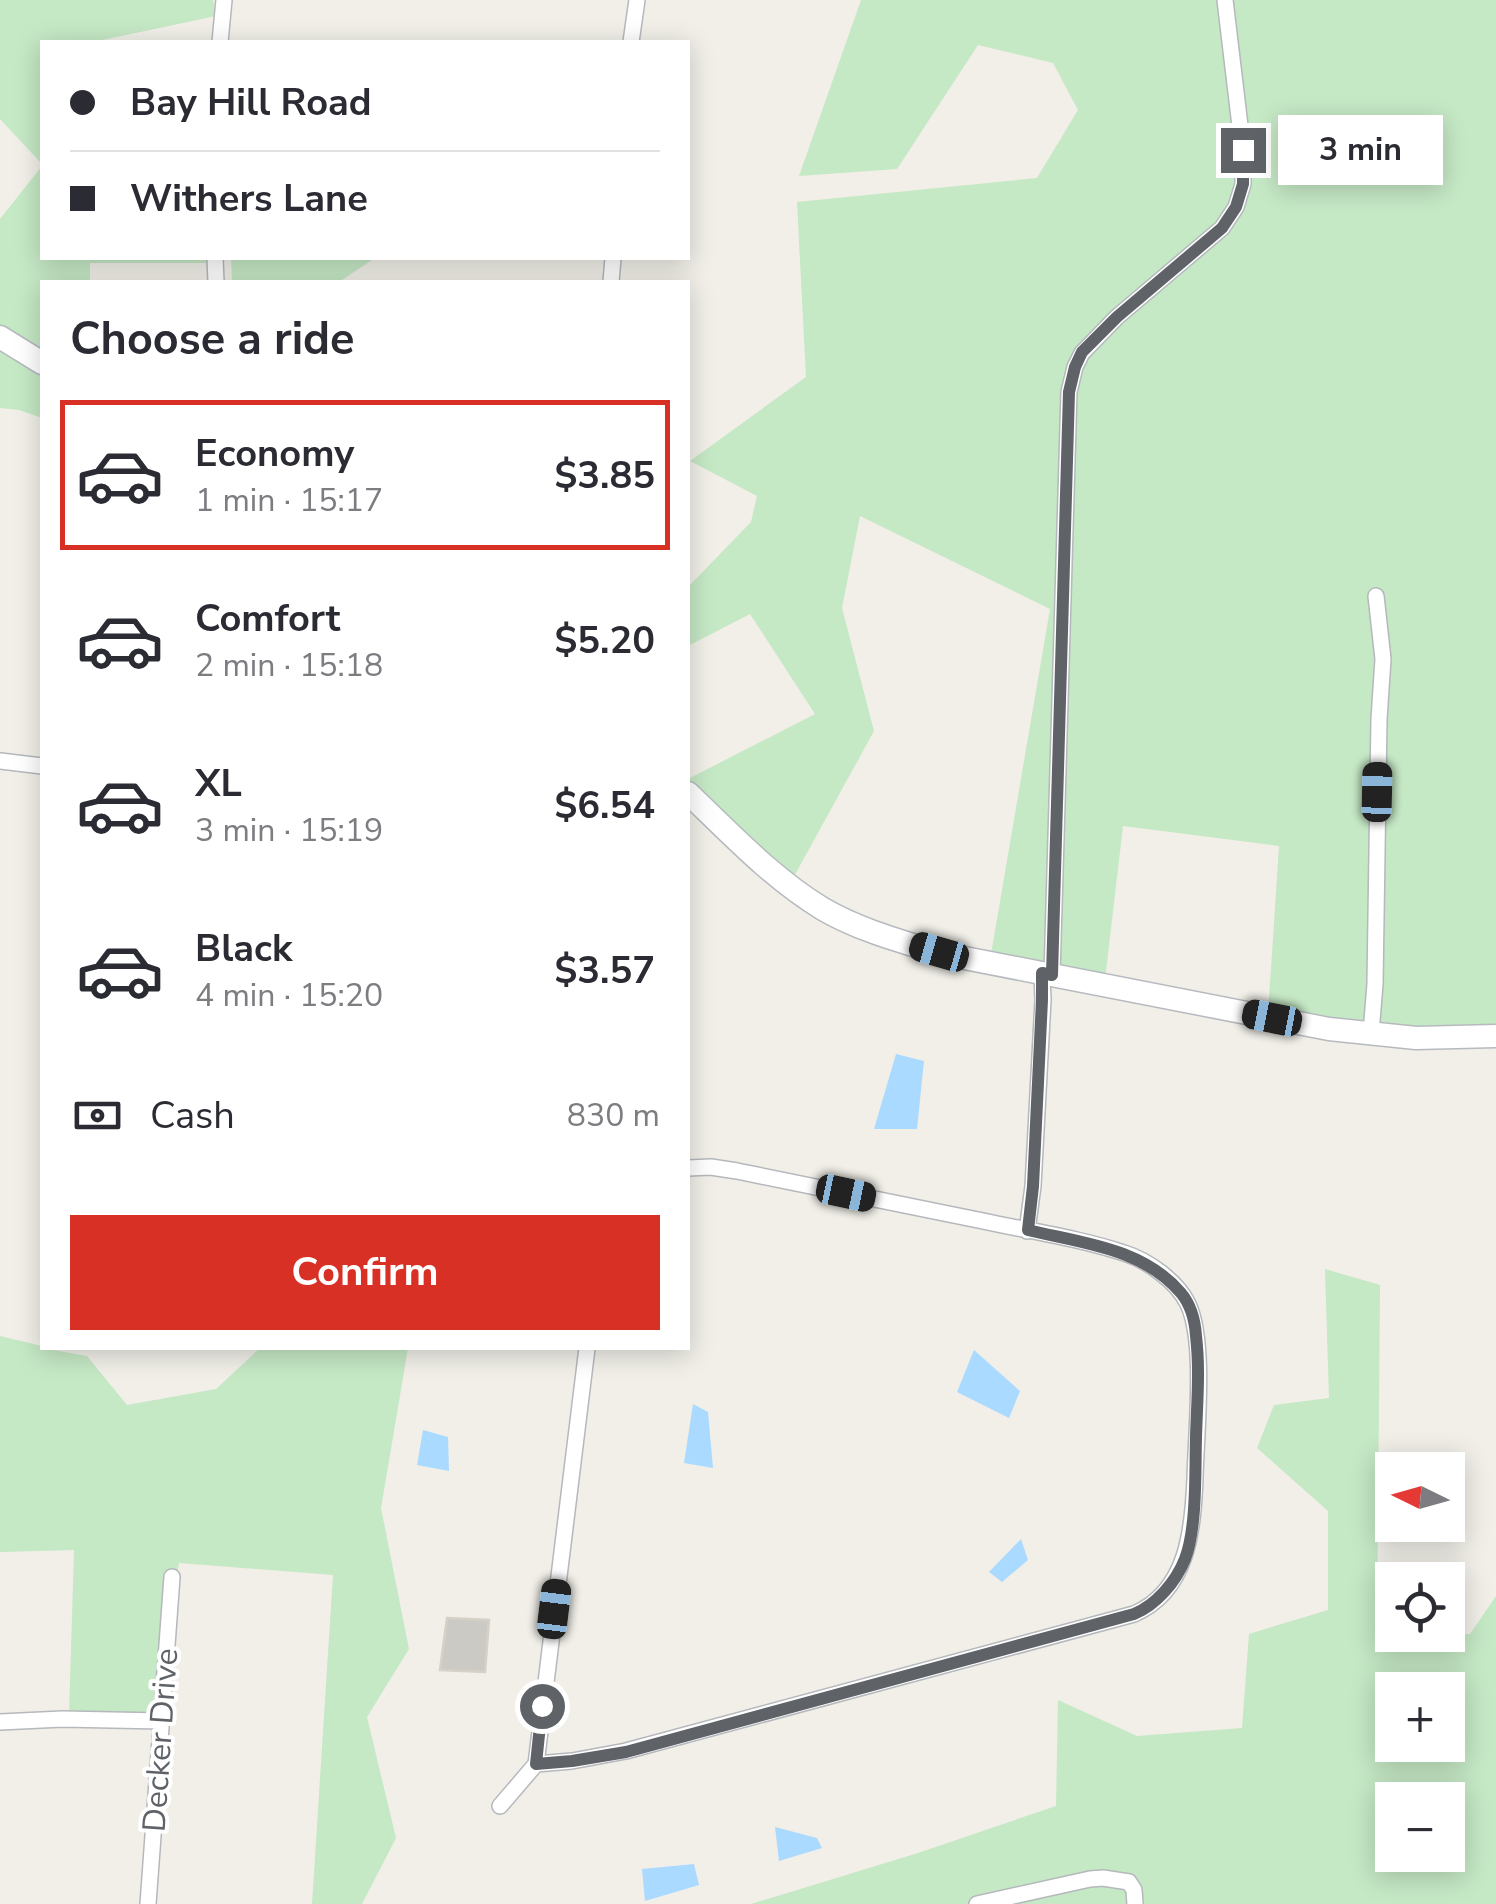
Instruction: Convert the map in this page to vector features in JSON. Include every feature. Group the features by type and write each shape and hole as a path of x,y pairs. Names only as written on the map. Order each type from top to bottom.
{"street":[{"path":"220,40 224,0"},
{"path":"632,40 638,0"},
{"path":"1028,1230 1042,1000 1047,974 1069,392 1082,352 1222,228 1236,207 1243,184 1243,150 1225,0"},
{"path":"0,337 40,361"},
{"path":"1372,1033 1382,659 1376,596"},
{"path":"0,761 40,766"},
{"path":"690,795 770,870 826,910 906,943 1329,1029 1416,1038 1496,1036"},
{"path":"536,1764 626,1752 1134,1614 1164,1592 1184,1560 1194,1501 1196,1334 1184,1296 1168,1280 1127,1254 1028,1230 737,1171 690,1168"},
{"path":"500,1806 536,1764 587,1350"},
{"name":"Decker Drive","path":"148,1904 172,1576"},
{"path":"0,1722 162,1721"},
{"path":"976,1904 1013,1900 1103,1878 1129,1882 1135,1904"}],"green space":[{"path":"0,0 213,0 216,16 102,40 40,40 40,162 0,119"},
{"path":"861,0 1496,0 1496,1035 1268,1014 1279,846 1123,826 1104,988 989,966 1050,609 860,516 842,608 874,731 786,891 690,796 690,778 815,714 750,614 690,645 690,585 751,522 757,496 690,461 806,377 797,202 1037,178 1078,110 1053,63 978,45 897,169 799,176"},
{"path":"40,169 40,260 209,263 90,263 90,280 40,280 40,417 0,408 0,219"},
{"path":"231,260 372,260 342,280 232,280"},
{"path":"1325,1269 1380,1285 1375,1652 1465,1652 1465,1634 1470,1634 1496,1596 1496,1904 751,1904 1056,1806 1058,1700 1137,1736 1242,1728 1249,1634 1328,1610 1328,1511 1257,1448 1274,1405 1329,1398"},
{"path":"0,1336 40,1346 40,1350 87,1356 127,1405 216,1389 258,1350 408,1350 381,1508 409,1649 367,1717 396,1838 362,1904 312,1904 333,1575 179,1563 153,1714 69,1715 74,1550 0,1552"}],"water":[{"path":"896,1054 924,1061 917,1129 874,1129"},
{"path":"974,1350 1020,1391 1009,1418 957,1392"},
{"path":"693,1404 708,1412 713,1468 684,1463"},
{"path":"423,1430 448,1437 449,1471 417,1465"},
{"path":"1021,1539 1028,1560 1002,1582 989,1572"},
{"path":"775,1827 817,1838 822,1848 779,1861"},
{"path":"694,1864 699,1885 645,1901 642,1869"}],"building":[{"path":"447,1618 489,1620 485,1672 440,1670"}],"route":[{"path":"542,1706 536,1764 626,1752 1134,1614 1164,1592 1184,1560 1194,1501 1198,1370 1196,1334 1184,1296 1148,1265 1127,1254 1028,1230 1042,973 1052,975 1069,392 1082,352 1222,228 1236,207 1243,184 1243,150"}]}
